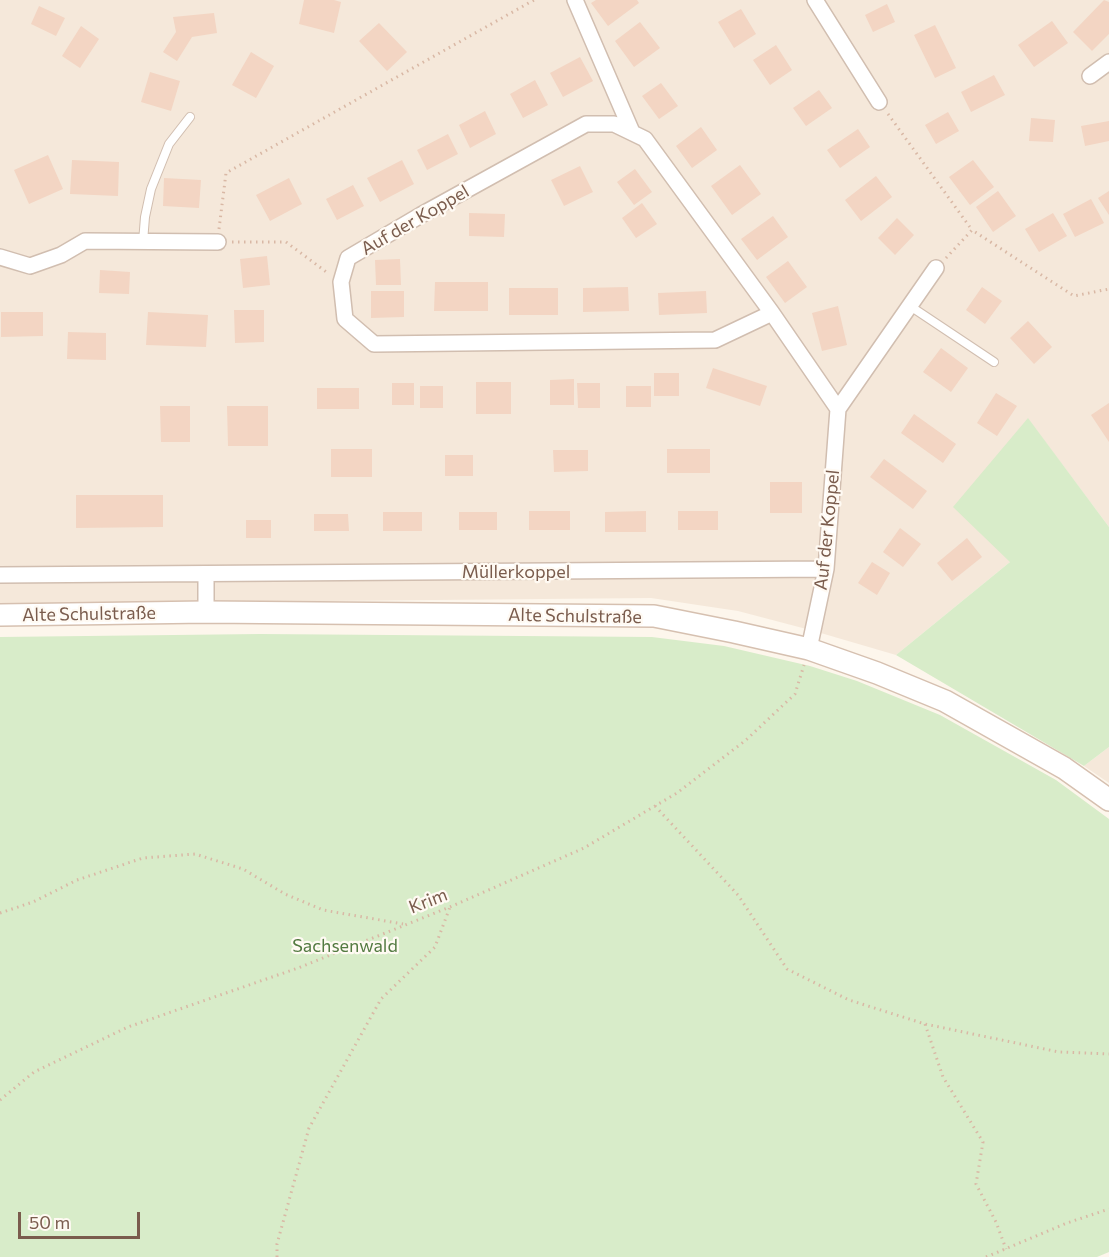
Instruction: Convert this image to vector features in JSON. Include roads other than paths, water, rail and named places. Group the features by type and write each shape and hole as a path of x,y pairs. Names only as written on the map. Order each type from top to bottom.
{"main road":[{"name":"Alte Schulstraße","path":"0,615 206,612 654,616 809,649 878,673 945,701 1064,768 1109,800"}],"street":[{"path":"575,0 632,132"},
{"path":"815,0 879,102"},
{"path":"1090,76 1109,62"},
{"name":"Auf der Koppel","path":"772,313 715,340 374,344 345,319 341,282 348,258 586,124 614,124 645,139 772,313 838,409 826,569 809,649"},
{"path":"0,257 30,266 61,255 85,241 218,242"},
{"path":"838,409 936,268"},
{"name":"Müllerkoppel","path":"0,575 826,569"},
{"path":"206,574 206,612"}],"lane":[{"path":"143,242 151,189 169,144 190,117"},
{"path":"910,306 994,362"}],"park label":[{"name":"Sachsenwald","path":"345,946"}]}
